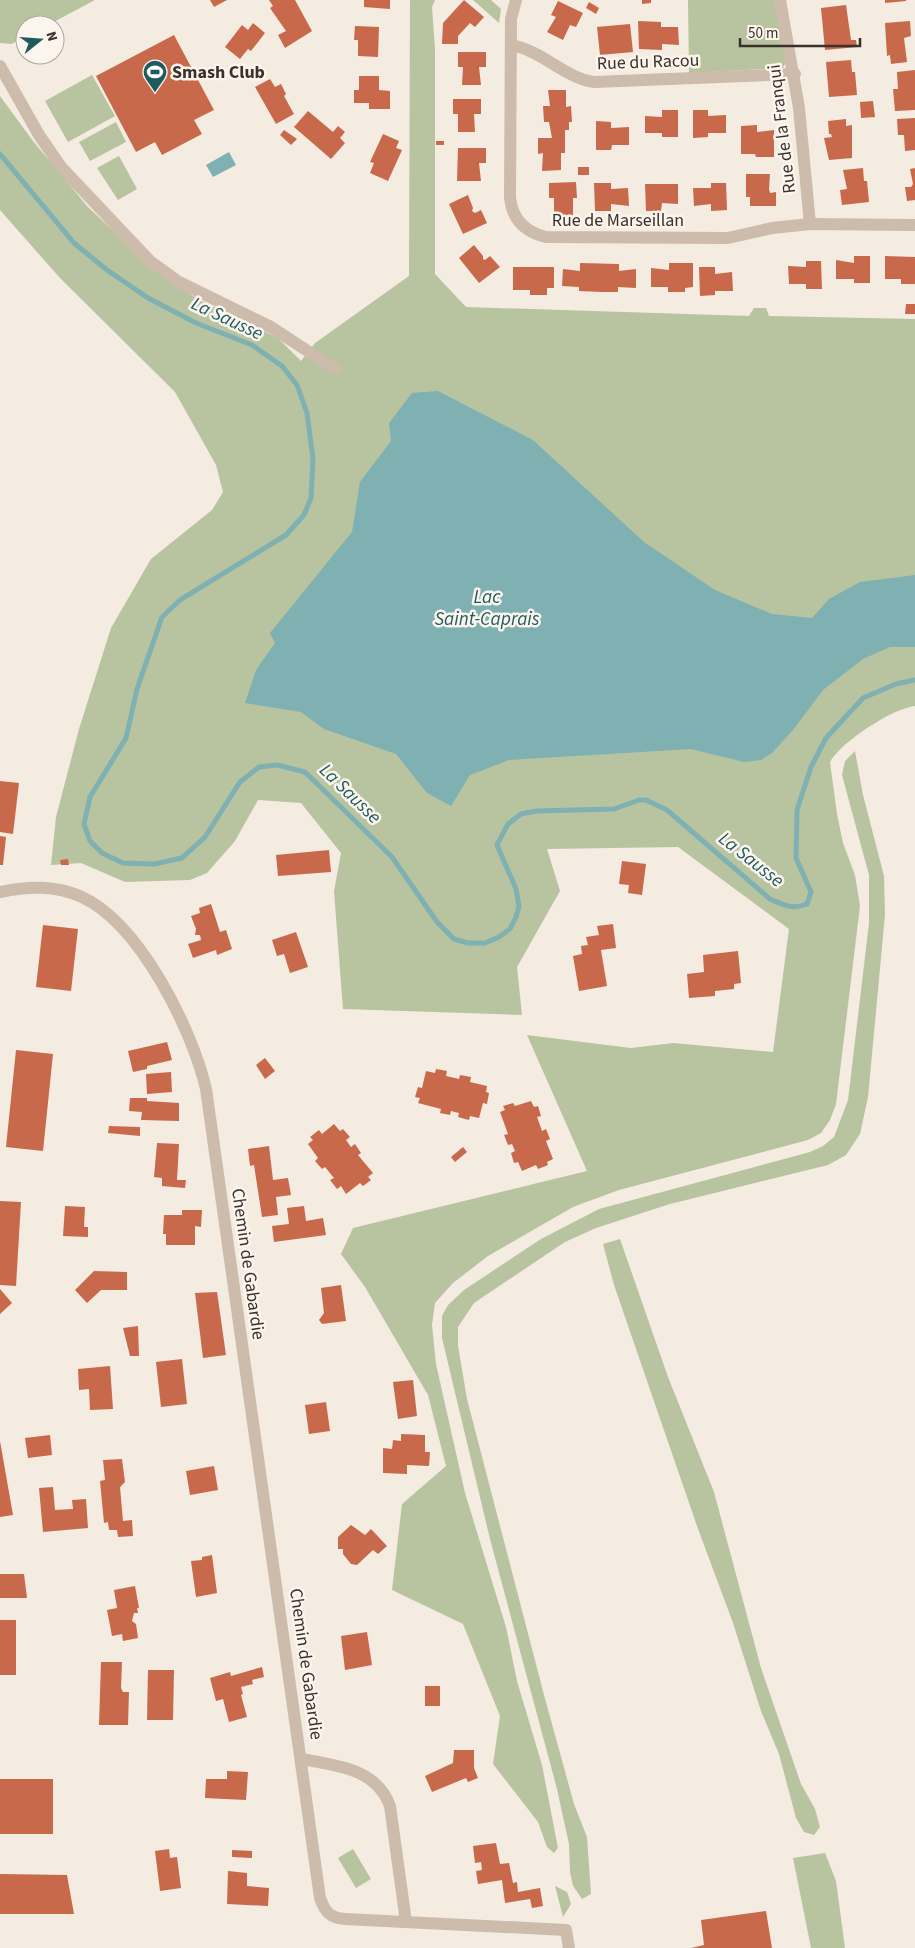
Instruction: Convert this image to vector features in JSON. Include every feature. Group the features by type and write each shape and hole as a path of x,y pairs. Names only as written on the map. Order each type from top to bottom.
{"street":[{"name":"Rue de Marseillan","path":"516,0 512,19 511,206 519,222 530,232 546,238 728,238 772,228 810,224 915,225"},
{"name":"Rue de la Franqui","path":"780,0 794,74 810,224"},
{"name":"Rue du Racou","path":"512,45 544,56 576,78 594,82 794,74"},
{"path":"0,66 39,135 62,167 150,261 179,282 271,327 335,369"},
{"name":"Chemin de Gabardie","path":"0,892 27,887 54,888 82,897 112,916 145,959 176,1006 201,1065 206,1088 302,1759 320,1898 325,1912 337,1919 566,1930 569,1948"},
{"name":"Chemin de Gabardie","path":"302,1759 362,1773 385,1792 390,1806 406,1922"}],"green space":[{"path":"0,0 95,0 65,16 15,15 15,42 11,44 0,43"},
{"path":"410,0 435,0 432,7 435,50 435,274 466,307 749,316 754,308 766,308 769,316 915,319 915,706 905,708 868,727 845,745 830,762 843,843 855,875 860,906 836,1104 830,1120 821,1133 808,1140 619,1190 573,1207 488,1256 453,1283 435,1303 432,1325 436,1364 465,1493 506,1627 517,1681 542,1765 558,1848 554,1853 547,1847 538,1822 493,1764 500,1716 463,1624 392,1590 402,1504 446,1466 428,1395 365,1287 341,1254 353,1228 587,1171 527,1035 631,1048 673,1043 773,1052 789,929 678,847 547,849 560,891 517,967 522,1015 343,1009 334,891 341,853 301,803 258,800 235,841 207,873 190,880 125,882 81,863 51,865 56,817 79,729 111,628 151,559 212,510 223,492 216,465 175,392 60,278 0,210 0,96 33,141 87,206 158,273 199,300 279,339 301,361 315,343 409,276"},
{"path":"473,0 491,0 501,9 499,23"},
{"path":"688,0 774,0 786,62 783,68 689,73"},
{"path":"92,75 115,116 68,142 45,101"},
{"path":"116,122 126,142 90,161 79,142"},
{"path":"119,156 137,189 118,200 97,168"},
{"path":"855,751 863,795 884,876 885,915 868,1097 860,1134 846,1155 828,1165 670,1204 596,1228 565,1242 474,1303 458,1327 458,1346 467,1399 544,1695 574,1804 587,1837 591,1894 582,1899 573,1886 570,1872 569,1844 557,1789 490,1539 442,1338 442,1316 448,1305 464,1290 541,1239 599,1209 810,1152 823,1146 834,1137 848,1100 869,923 869,875 842,775 845,761"},
{"path":"620,1239 668,1377 714,1492 761,1668 801,1784 815,1809 820,1827 814,1835 804,1832 796,1818 779,1754 761,1711 733,1623 697,1526 614,1285 603,1244"},
{"path":"353,1849 371,1879 356,1888 338,1858"},
{"path":"825,1853 836,1881 845,1948 811,1948 793,1858"},
{"path":"555,1886 567,1892 571,1904 563,1917"}],"water":[{"path":"229,152 236,165 213,177 206,165"},
{"name":"Lac Saint-Caprais","path":"438,391 533,440 644,542 715,590 772,614 812,618 829,599 860,582 915,575 915,647 890,647 863,659 823,690 793,730 772,753 761,760 744,762 691,749 509,760 470,775 451,806 427,793 396,754 324,729 301,712 245,703 256,670 275,643 270,633 352,532 360,482 391,441 389,423 412,393"}],"building":[{"path":"210,0 227,0 214,7"},
{"path":"269,0 295,0 312,31 285,48 278,35 286,31 270,8 273,6"},
{"path":"364,0 390,0 390,9 364,7"},
{"path":"464,0 484,17 475,27 470,23 458,36 458,44 442,44 443,23"},
{"path":"642,0 651,0 651,3 642,4"},
{"path":"885,0 906,0 906,1 885,3"},
{"path":"558,1 583,13 576,27 570,25 563,40 547,32 556,17 551,15"},
{"path":"589,2 599,8 596,14 586,8"},
{"path":"846,5 851,40 856,40 857,47 825,50 821,8"},
{"path":"638,21 661,22 661,27 678,27 679,45 662,44 662,50 639,49"},
{"path":"910,21 911,36 904,38 907,62 891,64 890,55 887,56 885,23"},
{"path":"253,23 265,33 251,51 248,49 240,59 225,47 242,25 248,30"},
{"path":"630,24 633,52 600,55 597,27"},
{"path":"355,26 379,27 378,57 358,56 358,40 354,40"},
{"name":"Smash Club","path":"174,35 214,110 194,120 202,134 162,155 155,142 136,152 96,76"},
{"path":"458,52 486,52 486,67 479,67 481,85 462,85 463,67 458,67"},
{"path":"851,60 852,72 855,72 857,95 829,97 826,62"},
{"path":"915,70 915,110 895,111 893,89 898,89 897,72"},
{"path":"359,76 379,76 379,90 390,91 390,109 369,109 369,103 354,103 354,90 359,90"},
{"path":"270,79 275,87 281,84 286,94 284,96 294,114 276,124 255,87"},
{"path":"548,90 566,90 566,107 571,106 572,122 569,122 569,130 565,130 565,153 561,153 561,170 542,171 543,153 538,154 538,138 552,138 549,122 544,122 543,106 550,106"},
{"path":"453,99 481,99 481,114 474,114 475,132 458,132 458,114 453,114"},
{"path":"873,101 875,117 861,118 860,102"},
{"path":"662,110 678,110 678,137 662,137 662,133 645,133 645,116 662,117"},
{"path":"693,110 708,110 708,116 726,115 726,133 708,133 708,137 693,138"},
{"path":"308,111 333,132 338,126 345,132 340,138 345,143 331,159 294,127"},
{"path":"915,118 915,150 905,151 904,135 898,135 897,119"},
{"path":"846,119 846,126 852,125 852,158 829,160 824,138 832,137 829,134 828,121"},
{"path":"596,121 611,122 611,128 629,127 629,145 612,145 611,150 596,150"},
{"path":"757,125 757,132 774,130 774,157 756,157 755,154 741,154 741,126"},
{"path":"284,130 297,139 291,145 280,135"},
{"path":"383,134 399,141 396,148 402,150 388,181 370,173 374,163 370,162"},
{"path":"436,141 444,141 444,145 436,145"},
{"path":"458,148 486,148 486,163 479,163 481,181 457,181"},
{"path":"578,167 589,167 589,175 578,175"},
{"path":"863,168 864,181 867,181 869,202 842,205 840,190 847,189 843,170"},
{"path":"915,168 915,200 907,201 905,187 911,187 913,184 910,169"},
{"path":"746,174 770,174 769,189 770,193 776,192 776,206 750,206 750,197 746,197"},
{"path":"576,182 577,198 573,198 573,215 554,216 554,198 549,198 549,183"},
{"path":"594,183 611,183 611,189 628,188 629,206 611,204 611,211 595,211"},
{"path":"711,183 726,183 727,210 711,211 711,204 694,206 693,188 711,188"},
{"path":"645,184 678,184 678,204 662,203 661,211 646,211"},
{"path":"468,195 473,208 472,211 475,213 481,210 487,223 463,234 449,204"},
{"path":"474,245 483,256 483,259 485,260 490,256 500,267 479,283 459,258"},
{"path":"854,256 870,256 870,283 854,283 854,279 836,279 836,260 854,263"},
{"path":"885,256 915,257 915,284 901,284 901,279 885,279"},
{"path":"806,261 821,261 822,289 806,289 806,284 789,284 788,266 806,267"},
{"path":"580,263 619,264 619,271 636,269 636,288 618,287 618,292 602,292 579,291 579,287 562,286 563,269 580,271"},
{"path":"669,263 693,263 693,287 685,288 685,292 668,292 668,287 651,287 651,268 669,270"},
{"path":"513,267 554,267 554,288 547,288 547,295 530,295 530,290 513,290"},
{"path":"699,267 715,267 715,274 732,272 733,291 715,291 715,295 700,296"},
{"path":"906,304 915,304 915,314 905,314"},
{"path":"0,781 19,783 13,834 0,832"},
{"path":"0,836 6,837 3,865 0,865"},
{"path":"329,850 331,872 278,876 276,855"},
{"path":"68,859 69,865 61,865 60,860"},
{"path":"622,861 646,864 642,895 628,893 629,885 619,884"},
{"path":"211,904 220,932 226,930 232,949 217,955 216,950 193,958 188,944 201,940 200,935 195,935 196,929 191,916 200,913 199,908"},
{"path":"613,924 616,948 601,950 607,986 579,991 573,956 582,954 581,946 588,945 586,937 599,935 597,926"},
{"path":"43,925 78,929 71,991 36,987"},
{"path":"296,932 308,967 290,973 284,954 277,956 272,940"},
{"path":"738,951 741,983 734,984 734,989 715,991 715,996 689,998 687,974 704,972 703,955"},
{"path":"167,1042 172,1060 147,1066 147,1069 133,1072 128,1051"},
{"path":"16,1050 53,1054 43,1151 6,1147"},
{"path":"265,1058 275,1071 265,1079 256,1065"},
{"path":"436,1069 447,1071 446,1076 459,1079 460,1075 471,1077 470,1082 487,1086 486,1092 489,1093 487,1104 483,1103 479,1118 470,1116 469,1120 458,1117 459,1113 451,1111 450,1115 440,1113 441,1109 418,1103 420,1098 415,1097 418,1087 422,1088 426,1071 435,1073"},
{"path":"171,1072 172,1092 147,1094 146,1074"},
{"path":"130,1098 147,1098 147,1101 179,1103 179,1121 141,1120 142,1112 129,1111"},
{"path":"531,1101 534,1107 538,1106 541,1116 537,1117 542,1131 546,1129 550,1139 546,1141 553,1159 547,1162 548,1165 538,1169 536,1165 522,1171 518,1162 514,1163 511,1153 515,1151 512,1144 508,1145 504,1135 508,1134 500,1112 505,1110 503,1106 513,1103 515,1106"},
{"path":"334,1124 340,1131 343,1129 350,1137 346,1140 351,1147 355,1144 361,1153 358,1155 373,1173 368,1177 371,1180 363,1186 360,1183 346,1194 341,1186 337,1189 330,1180 334,1178 325,1167 322,1169 315,1161 318,1158 308,1144 313,1140 310,1137 319,1130 322,1134"},
{"path":"109,1126 140,1127 140,1136 108,1133"},
{"path":"157,1143 179,1144 177,1180 186,1180 185,1188 162,1186 162,1178 154,1177"},
{"path":"269,1146 273,1180 288,1178 291,1195 276,1197 278,1215 262,1217 254,1165 250,1166 248,1149"},
{"path":"463,1147 467,1152 455,1162 451,1157"},
{"path":"0,1201 21,1202 16,1286 0,1285"},
{"path":"65,1206 85,1207 84,1227 88,1227 88,1237 63,1236"},
{"path":"304,1206 306,1221 323,1218 326,1235 274,1242 272,1226 289,1224 287,1208"},
{"path":"182,1210 202,1210 201,1227 195,1226 195,1245 166,1245 166,1234 163,1234 164,1215 182,1215"},
{"path":"94,1271 127,1272 127,1290 101,1290 87,1303 75,1290"},
{"path":"341,1285 346,1321 322,1324 319,1320 324,1313 321,1288"},
{"path":"0,1289 12,1303 0,1314"},
{"path":"217,1292 226,1355 203,1358 195,1293"},
{"path":"138,1326 139,1356 130,1356 123,1328"},
{"path":"182,1359 187,1404 161,1407 156,1362"},
{"path":"110,1366 113,1409 90,1410 89,1389 79,1390 78,1369"},
{"path":"413,1380 417,1416 398,1419 393,1382"},
{"path":"326,1402 330,1431 309,1434 305,1405"},
{"path":"401,1434 425,1435 425,1452 430,1452 429,1466 407,1465 407,1474 383,1473 383,1448 392,1449 393,1440 401,1441"},
{"path":"50,1435 52,1455 28,1458 25,1438"},
{"path":"0,1441 13,1515 0,1517"},
{"path":"122,1459 125,1482 120,1487 123,1521 132,1520 133,1536 118,1537 117,1530 109,1530 108,1522 104,1523 100,1481 105,1480 103,1460"},
{"path":"214,1466 218,1490 190,1495 186,1471"},
{"path":"53,1487 55,1510 73,1509 72,1500 86,1499 88,1528 43,1532 39,1488"},
{"path":"351,1525 365,1535 371,1529 387,1546 378,1554 373,1550 357,1565 351,1564 343,1554 343,1549 338,1549 338,1537"},
{"path":"212,1555 217,1593 196,1597 191,1561 202,1560 202,1557"},
{"path":"0,1574 24,1574 27,1598 0,1598"},
{"path":"135,1586 139,1608 137,1608 138,1613 134,1613 132,1621 136,1624 138,1638 123,1641 122,1634 112,1636 107,1610 117,1608 114,1590"},
{"path":"0,1620 16,1620 16,1675 0,1675"},
{"path":"367,1632 372,1665 345,1670 341,1636"},
{"path":"101,1662 122,1662 121,1688 123,1692 129,1692 128,1725 99,1725"},
{"path":"262,1667 264,1677 252,1680 253,1684 241,1687 243,1694 241,1695 247,1717 229,1722 223,1699 216,1701 210,1678 230,1672 231,1676"},
{"path":"148,1670 174,1670 173,1720 147,1720"},
{"path":"425,1686 440,1686 440,1706 425,1706"},
{"path":"454,1750 474,1750 474,1768 478,1778 468,1782 466,1778 432,1792 425,1776 453,1763"},
{"path":"227,1771 248,1772 246,1800 205,1798 206,1779 227,1779"},
{"path":"0,1779 53,1779 53,1834 0,1834"},
{"path":"496,1843 500,1864 509,1863 513,1883 517,1882 518,1892 540,1888 543,1906 532,1908 530,1899 505,1903 502,1880 478,1884 476,1871 482,1870 481,1862 475,1863 473,1846"},
{"path":"169,1849 170,1858 177,1857 181,1888 160,1891 155,1851"},
{"path":"232,1850 252,1851 252,1858 232,1857"},
{"path":"228,1871 247,1873 247,1886 269,1888 268,1906 227,1904"},
{"path":"0,1874 67,1875 74,1914 0,1914"},
{"path":"766,1911 772,1948 691,1948 704,1945 701,1920"}],"waterway":[{"name":"La Sausse","path":"0,154 74,243 107,270 148,298 196,323 252,345 282,366 297,385 307,413 313,459 311,498 304,515 286,535 180,600 162,617 137,689 126,738 90,797 84,824 90,841 102,853 123,863 154,864 182,858 205,837 240,782 259,767 277,765 305,772 392,857 437,922 454,939 468,943 485,943 499,937 510,929 519,906 516,889 497,845 508,824 521,814 536,811 614,809 639,800 646,800 667,810 770,899 788,906 802,906 807,904 811,892 796,858 797,810 811,767 826,738 863,698 896,684 915,680"}],"place":[{"name":"Smash Club","path":"155,93"}]}
